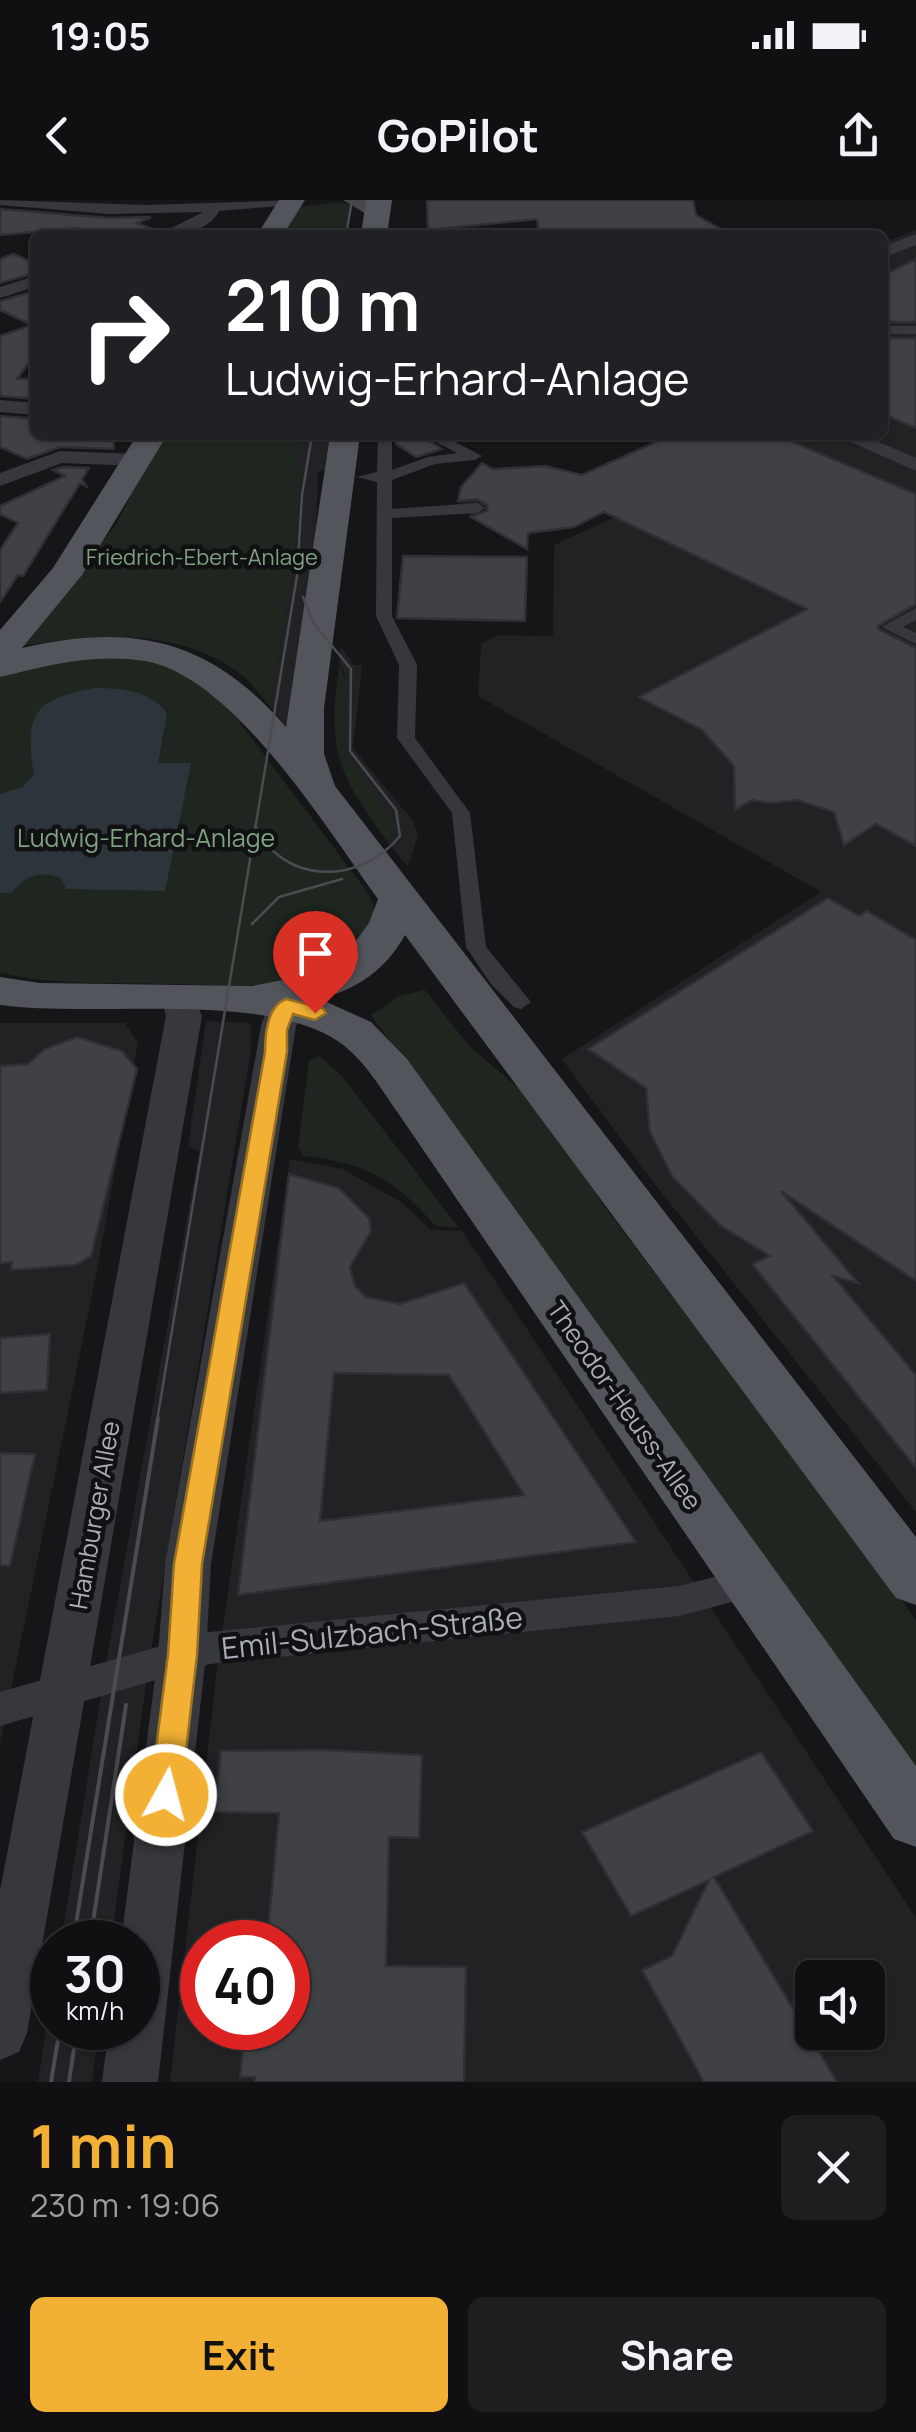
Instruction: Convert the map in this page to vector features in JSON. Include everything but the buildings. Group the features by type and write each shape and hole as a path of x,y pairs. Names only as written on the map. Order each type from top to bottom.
{"main road":[{"path":"273,230 292,200"},
{"path":"354,200 377,216"},
{"path":"318,790 305,754 305,708 344,440"},
{"path":"0,650 43,605 81,556 144,447"},
{"path":"0,666 52,652 104,648 152,653 190,664 226,687 318,790 916,1581"},
{"path":"4,992 299,1004 372,956 386,936 399,899"},
{"name":"Theodor-Heuss-Allee","path":"299,1004 363,1038 403,1089 916,1818"}],"street":[{"path":"0,200 96,211 214,208 292,200"},
{"path":"180,230 202,222 214,208"},
{"path":"888,250 916,239"},
{"path":"0,293 30,283"},
{"path":"888,330 916,330"},
{"path":"0,406 30,408"},
{"path":"888,439 916,450"},
{"path":"385,440 384,616 408,664 406,738 461,813 471,948 520,1002"},
{"path":"857,440 916,464"},
{"path":"0,480 60,457 144,447"},
{"path":"365,476 386,477 444,451"},
{"path":"385,514 477,508"},
{"path":"916,613 890,627 916,639"},
{"name":"Hamburger Allee","path":"0,2033 184,1016 178,998"},
{"path":"150,1920 182,1655 188,1564 276,1052 276,1030 299,1004"},
{"name":"Emil-Sulzbach-Straße","path":"0,1710 210,1648 679,1601 749,1583"},
{"path":"130,2082 134,2050"}],"shaded area":[{"path":"916,230 916,1512 646,1173 562,1059 821,892 478,696 481,644 499,635 553,636 554,545 615,517 604,512 574,527 524,532 476,520 460,506 458,495 464,484 494,469 545,466 581,475 660,440 888,440 888,241"},
{"path":"299,440 329,440 324,470 318,471 315,554 291,732 270,707 296,551 301,471 294,470"},
{"path":"340,646 354,665 362,665 353,748 413,821 418,834 408,867 387,841 395,833 341,745 345,674 339,664"},
{"path":"96,688 135,692 160,706 167,713 158,763 191,763 165,891 66,889 61,878 40,875 27,879 12,893 0,893 0,794 22,787 34,775 31,737 38,712 59,698"},
{"path":"206,1021 251,1023 251,1050 148,1669 114,1920 65,1920 108,1652 199,1152 188,1146"},
{"path":"0,1023 125,1023 138,1043 97,1270 0,1743"},
{"path":"290,1159 343,1169 401,1202 430,1229 462,1231 916,1918 916,2082 170,2082 180,1994 180,2050 310,2050 310,1920 188,1920 217,1669"},
{"path":"43,2050 96,2050 92,2082 38,2082"}],"green space":[{"path":"350,204 345,230 282,230 300,207"},
{"name":"Friedrich-Ebert-Anlage","path":"159,440 299,440 294,469 301,470 296,551 270,707 238,672 213,657 159,640 101,637 16,647 115,526"},
{"name":"Ludwig-Erhard-Anlage","path":"121,655 179,667 219,695 370,898 373,922 356,950 307,976 262,984 84,983 0,973 0,674 14,667"},
{"path":"339,664 348,686 341,745 396,824 395,833 387,841 356,796 339,758 335,718"},
{"path":"425,990 471,1048 528,1096 608,1211 916,1620 916,1780 371,1015 399,996"},
{"path":"319,1056 342,1076 459,1228 435,1226 407,1196 362,1169 304,1156 298,1147 309,1061"}],"tram line":[{"path":"347,230 352,200"},
{"path":"256,826 297,576 302,495 311,440"},
{"path":"256,826 268,845 284,859 323,872 364,864 400,836 396,810 350,751 351,669 314,624 303,597"},
{"path":"157,1421 256,826"},
{"path":"252,924 279,897 342,879"},
{"path":"77,1920 158,1418"},
{"path":"93,1920 126,1705"},
{"path":"51,2082 56,2050"},
{"path":"69,2082 74,2050"}],"route":[{"path":"166,1795 188,1564 276,1052 276,1030 286,1006 315,1013"}]}
